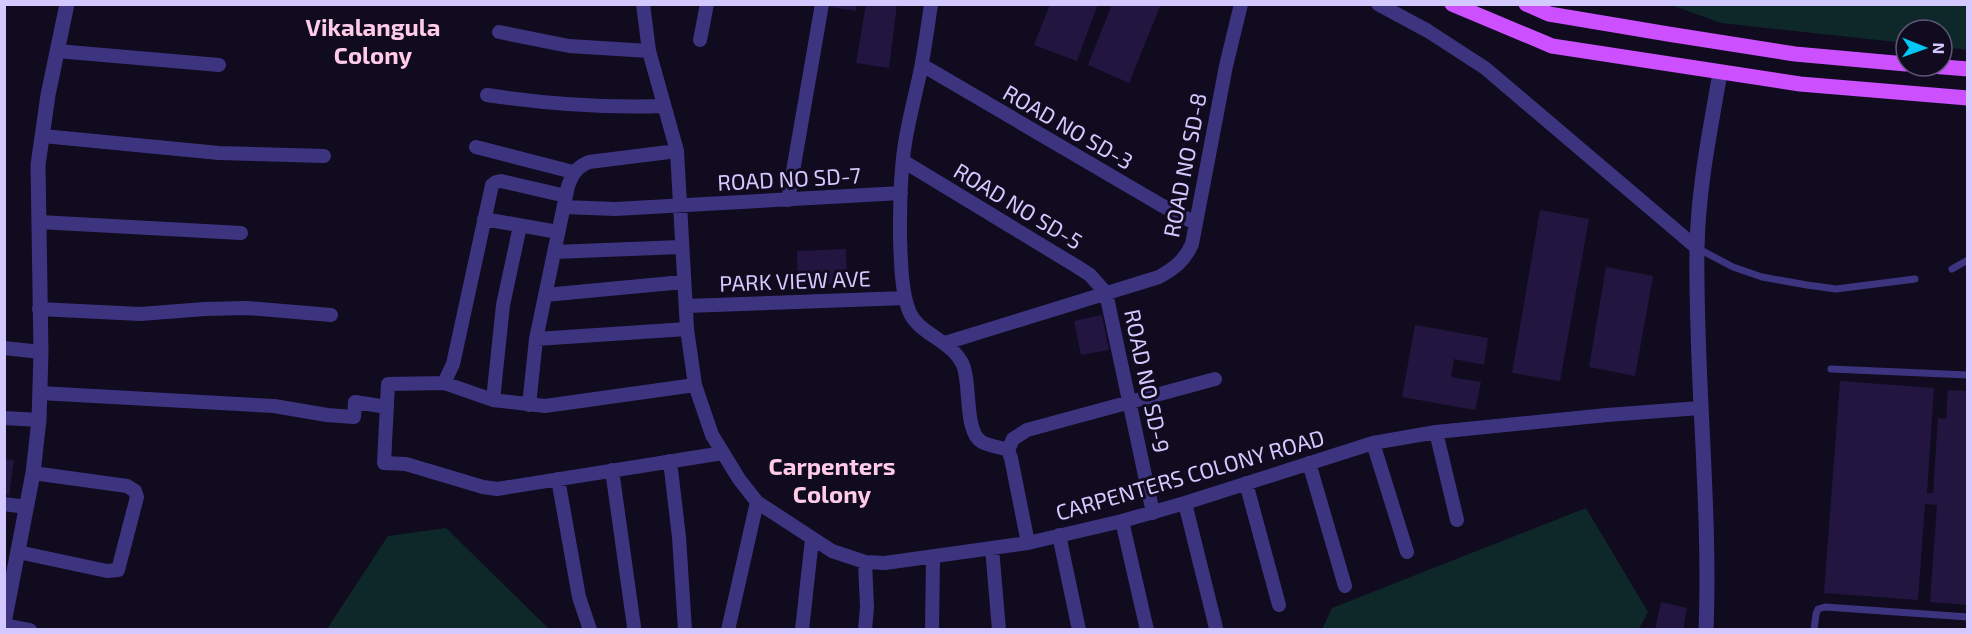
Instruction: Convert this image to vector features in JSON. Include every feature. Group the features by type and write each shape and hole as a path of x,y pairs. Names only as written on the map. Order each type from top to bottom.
{"main road":[{"path":"1452,4 1552,46 1800,84 1968,98"},
{"path":"1526,4 1549,14 1737,45 1795,54 1894,63"}],"street":[{"path":"30,630 4,624 9,575 18,552 33,473 39,420 41,352 38,165 48,96 67,4"},
{"name":"CARPENTERS COLONY ROAD","path":"643,4 649,51 677,151 687,329 695,385 712,435 739,479 757,502 832,551 865,562 885,563 1028,543 1153,513 1373,443 1436,432 1700,408"},
{"path":"700,40 707,4"},
{"path":"788,200 822,4"},
{"path":"931,4 922,65 911,110 903,161 900,248 905,298 910,314 922,327 955,352 963,366 974,435 982,442 1008,450"},
{"name":"ROAD NO SD-8","path":"945,343 1159,277 1182,261 1188,252 1195,223 1226,66 1241,4"},
{"path":"1378,4 1428,31 1485,68 1697,248"},
{"path":"499,32 569,46 649,51"},
{"path":"57,51 219,65"},
{"name":"ROAD NO SD-3","path":"922,65 1195,223"},
{"path":"1706,630 1708,586 1700,408 1697,248 1700,193 1720,73"},
{"path":"487,95 532,102 586,106 625,108 664,106"},
{"path":"43,136 219,153 324,156"},
{"path":"476,147 573,172"},
{"path":"529,405 536,339 573,172 589,162 677,151"},
{"name":"ROAD NO SD-5","path":"903,161 1090,275 1106,293"},
{"name":"ROAD NO SD-7","path":"484,219 489,192 496,182 501,181 565,201 615,209 901,193"},
{"path":"444,383 453,364 484,219 558,232"},
{"path":"39,222 241,233"},
{"path":"493,400 503,305 520,225"},
{"path":"554,252 681,247"},
{"path":"545,295 683,282"},
{"name":"ROAD NO SD-9","path":"1106,293 1153,513"},
{"name":"PARK VIEW AVE","path":"686,306 905,298"},
{"path":"39,309 140,314 247,308 331,315"},
{"path":"536,339 687,329"},
{"path":"4,348 41,352"},
{"path":"1028,543 1008,450 1013,439 1027,430 1215,379"},
{"path":"695,385 545,406 493,400 444,383 388,384 384,463 406,464 490,489 723,453"},
{"path":"40,393 274,406 354,417 356,402 387,407"},
{"path":"4,418 39,420"},
{"path":"1436,432 1457,520"},
{"path":"1373,443 1407,552"},
{"path":"670,461 680,537 685,630"},
{"path":"1309,463 1345,586"},
{"path":"612,470 634,627"},
{"path":"18,552 107,571 118,570 136,497 135,491 127,486 33,473"},
{"path":"558,479 579,597 590,630"},
{"path":"1246,483 1279,605"},
{"path":"728,630 757,502"},
{"path":"1185,503 1216,628"},
{"path":"4,504 26,507"},
{"path":"1122,521 1147,630"},
{"path":"1059,536 1079,630"},
{"path":"802,630 812,539"},
{"path":"992,548 999,630"},
{"path":"932,630 933,558"},
{"path":"865,562 867,607 865,630"}],"lane":[{"path":"1697,248 1762,277 1806,285 1836,289 1915,279"},
{"path":"1952,269 1968,260"},
{"path":"1831,369 1968,375"},
{"path":"1814,630 1818,609 1825,607 1968,617"}],"green space":[{"path":"1671,5 1967,5 1967,50 1954,48 1954,18 1894,18 1894,42 1721,23"},
{"path":"1586,508 1648,612 1639,629 1322,629 1332,608"},
{"path":"446,528 549,629 327,629 388,536"}],"building":[{"path":"830,4 857,4 856,11 830,7"},
{"path":"866,4 897,4 889,68 856,63"},
{"path":"1050,4 1098,4 1077,61 1034,45"},
{"path":"1112,4 1161,4 1129,83 1088,65"},
{"path":"1540,210 1589,219 1560,381 1512,373"},
{"path":"846,249 847,283 798,285 797,251"},
{"path":"1606,267 1653,276 1635,376 1589,367"},
{"path":"1102,315 1109,350 1081,355 1074,321"},
{"path":"1415,325 1488,338 1484,365 1454,359 1451,377 1481,382 1475,410 1402,397"},
{"path":"1840,381 1934,388 1927,493 1933,493 1938,418 1946,419 1948,390 1968,391 1968,605 1930,602 1937,505 1925,504 1918,600 1824,593"},
{"path":"4,459 14,460 9,495 4,494"},
{"path":"1661,602 1687,608 1683,630 1655,630"}],"district":[{"name":"Vikalangula Colony","path":"373,42"},
{"name":"Carpenters Colony","path":"832,481"}]}
